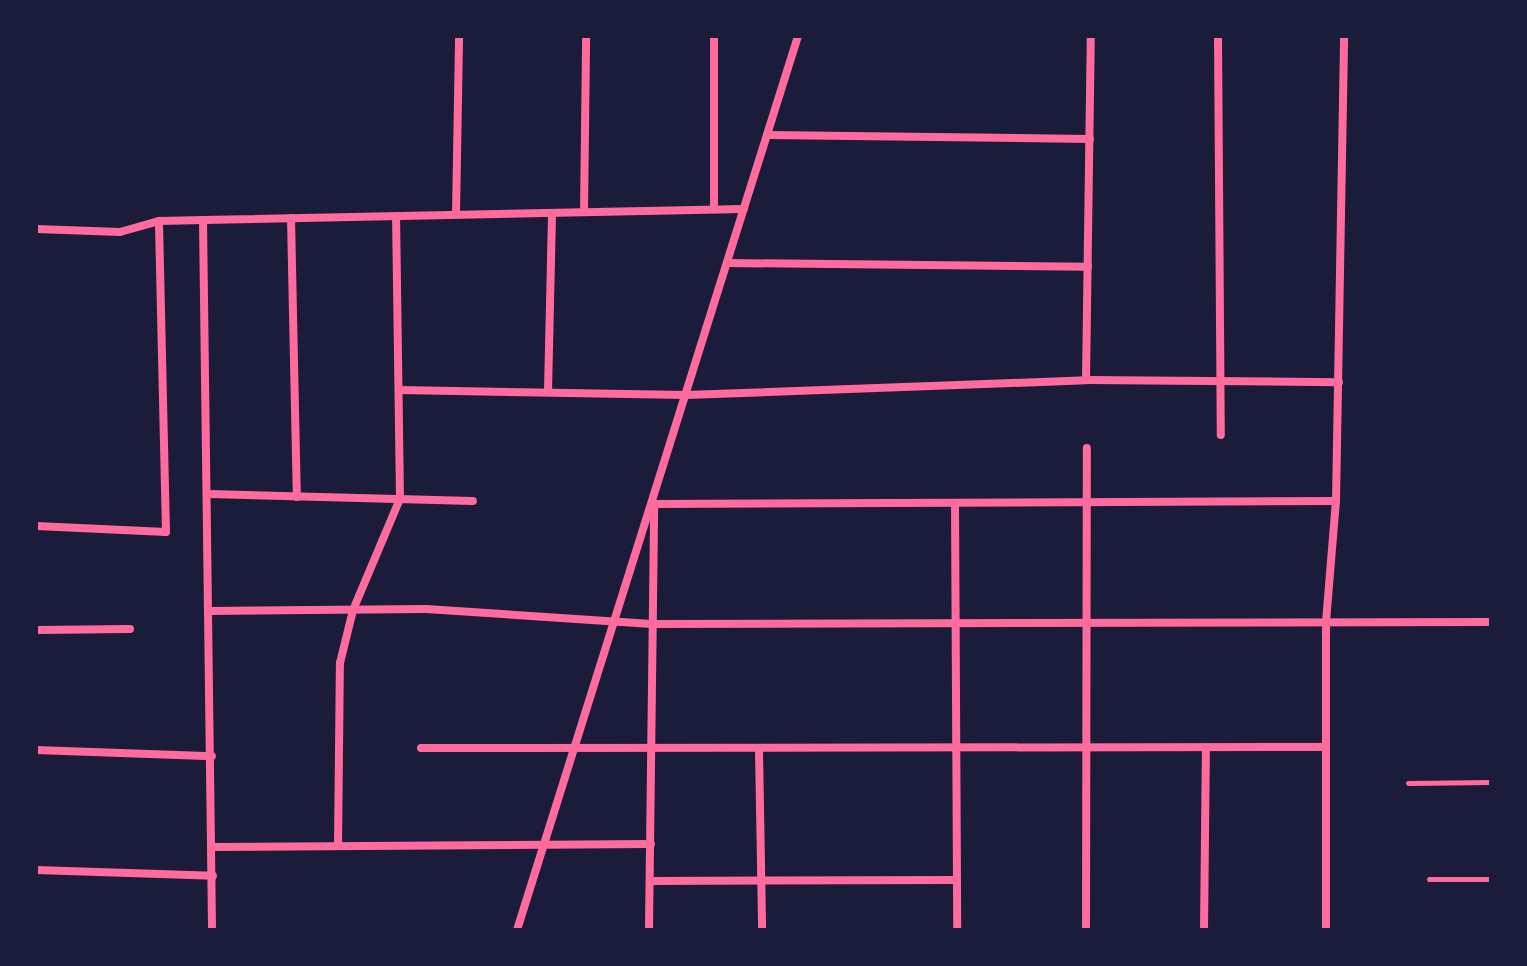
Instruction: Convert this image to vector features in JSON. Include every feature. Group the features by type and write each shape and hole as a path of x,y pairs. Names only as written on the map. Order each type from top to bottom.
{"street":[{"path":"456,214 459,36"},
{"path":"584,212 586,36"},
{"path":"714,36 714,209"},
{"path":"517,930 572,750 654,504 798,36"},
{"path":"1086,380 1091,36"},
{"path":"1218,36 1218,381 1221,435"},
{"path":"1326,930 1326,622 1336,501 1344,36"},
{"path":"767,135 1090,139"},
{"path":"36,229 120,232 159,221 744,209"},
{"path":"548,392 552,213"},
{"path":"338,846 340,663 353,610 400,499 396,216"},
{"path":"291,218 297,497"},
{"path":"203,220 209,494 212,930"},
{"path":"36,526 166,532 159,221"},
{"path":"727,263 1088,267"},
{"path":"399,390 686,395 1086,380 1339,382"},
{"path":"1086,930 1087,448"},
{"path":"209,494 473,501"},
{"path":"654,504 1336,501"},
{"path":"955,503 957,930"},
{"path":"649,930 654,504"},
{"path":"210,611 518,612 652,624 1491,622"},
{"path":"36,630 130,629"},
{"path":"421,748 651,751 1326,747"},
{"path":"1204,930 1206,748"},
{"path":"36,750 212,756"},
{"path":"759,750 762,930"},
{"path":"213,847 651,844"},
{"path":"36,870 213,876"},
{"path":"650,881 957,880"}],"lane":[{"path":"1408,783 1491,782"},
{"path":"1429,879 1491,879"}]}
